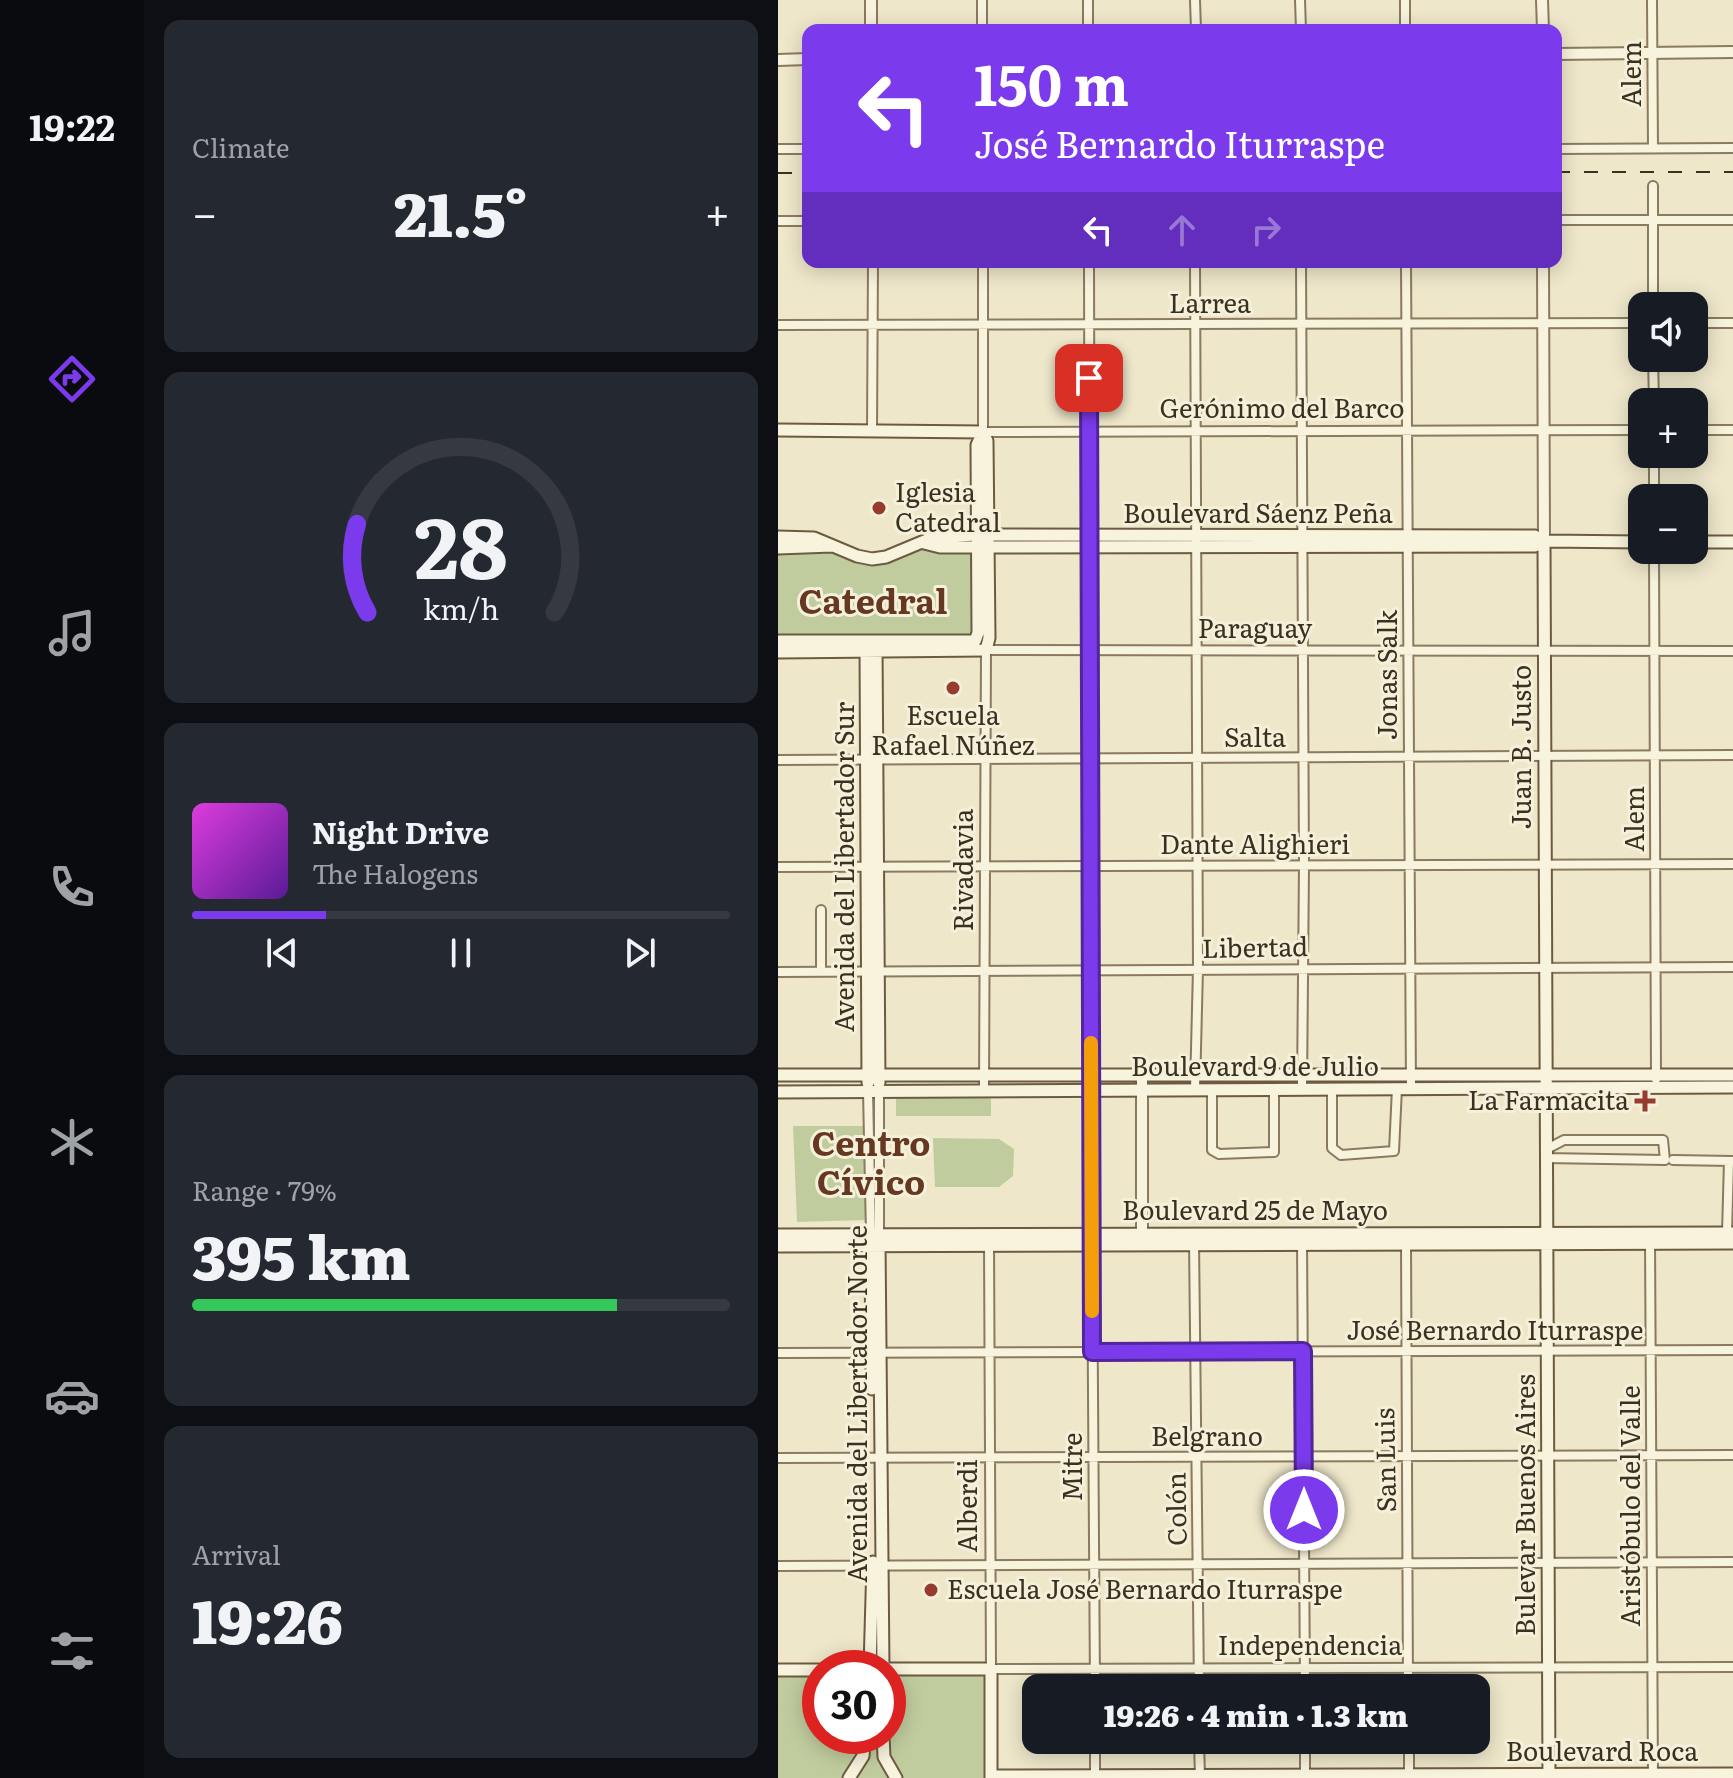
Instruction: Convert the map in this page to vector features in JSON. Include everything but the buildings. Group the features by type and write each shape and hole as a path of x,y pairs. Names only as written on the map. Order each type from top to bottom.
{"main road":[{"name":"Gerónimo del Barco","path":"778,430 983,432"},
{"name":"Rivadavia","path":"983,432 977,440 989,638 986,650"},
{"name":"Boulevard Sáenz Peña","path":"778,537 814,538 872,559 942,536 983,541 1090,542 1408,541 1535,536 1544,541 1628,542"},
{"name":"Rivadavia","path":"975,641 983,541"},
{"name":"Juan B. Justo","path":"1544,541 1546,1238"},
{"path":"1708,542 1733,542"},
{"name":"Boulevard Sáenz Peña","path":"778,548 833,546"},
{"name":"Paraguay","path":"778,641 871,648 986,650"},
{"name":"Paraguay","path":"778,652 975,641"},
{"path":"975,641 986,650"},
{"name":"Avenida del Libertador Sur","path":"871,648 873,1091"},
{"name":"Boulevard 9 de Julio","path":"778,1075 984,1076 1091,1082 1142,1089 1733,1087"},
{"name":"Boulevard 9 de Julio","path":"778,1092 984,1090 1142,1075 1733,1075"},
{"name":"Boulevard 25 de Mayo","path":"778,1235 989,1240 1731,1237"},
{"name":"Bulevar Buenos Aires","path":"1546,1238 1549,1776"},
{"name":"Boulevard 25 de Mayo","path":"778,1246 875,1239"},
{"name":"Avenida del Libertador Norte","path":"875,1239 877,1564 884,1650"},
{"name":"Avenida del Libertador Norte","path":"871,1650 877,1564"},
{"name":"Independencia","path":"906,1669 991,1669"},
{"name":"Alberdi","path":"991,1669 991,1777"},
{"path":"778,1670 802,1670"},
{"path":"849,1778 852,1768 863,1754"},
{"path":"884,1754 896,1778"},
{"name":"Boulevard Roca","path":"991,1777 1733,1774"}],"street":[{"path":"871,0 871,24"},
{"path":"982,0 982,24"},
{"path":"1088,0 1088,24"},
{"path":"1195,0 1196,24"},
{"path":"1300,0 1301,24"},
{"path":"1405,0 1405,24"},
{"path":"1542,0 1543,24"},
{"name":"Alem","path":"1652,0 1653,148"},
{"path":"1562,54 1733,52"},
{"path":"778,60 802,59"},
{"path":"1562,149 1733,148"},
{"path":"778,149 802,149"},
{"path":"1653,186 1653,292"},
{"path":"1562,220 1733,220"},
{"path":"778,221 802,221"},
{"path":"872,431 873,268"},
{"name":"Rivadavia","path":"983,268 983,432"},
{"path":"1089,268 1092,1240"},
{"path":"1195,268 1198,865 1195,1089"},
{"path":"1301,268 1304,651 1302,1088"},
{"name":"Jonas Salk","path":"1406,268 1411,1088"},
{"name":"Juan B. Justo","path":"1543,268 1544,541"},
{"name":"Larrea","path":"778,325 1628,323"},
{"path":"1708,323 1733,323"},
{"name":"Gerónimo del Barco","path":"983,432 1628,430"},
{"path":"1708,430 1733,430"},
{"name":"Alem","path":"1654,564 1656,1088"},
{"name":"Rivadavia","path":"984,1090 986,650"},
{"name":"Paraguay","path":"986,650 1733,651"},
{"name":"Salta","path":"778,760 1733,755"},
{"name":"Dante Alighieri","path":"778,867 1733,864"},
{"path":"821,910 821,972"},
{"name":"Libertad","path":"778,972 1733,967"},
{"path":"1142,1075 1142,1240"},
{"path":"1332,1088 1332,1148 1341,1155 1385,1155 1396,1148 1397,1088"},
{"path":"1212,1089 1212,1150 1219,1154 1272,1154 1276,1150 1274,1089"},
{"name":"Avenida del Libertador Norte","path":"873,1091 875,1239"},
{"path":"1545,1154 1564,1140 1665,1142 1669,1160"},
{"path":"1545,1154 1731,1161 1731,1237"},
{"name":"San Luis","path":"1406,1238 1408,1674"},
{"path":"1302,1239 1305,1674"},
{"name":"Aristóbulo del Valle","path":"1650,1239 1653,1776"},
{"name":"Alberdi","path":"989,1240 991,1669"},
{"name":"Mitre","path":"1092,1240 1095,1674"},
{"name":"Colón","path":"1194,1240 1198,1674"},
{"name":"José Bernardo Iturraspe","path":"778,1353 1733,1350"},
{"name":"Belgrano","path":"778,1458 1733,1455"},
{"path":"778,1566 1733,1562"},
{"name":"Independencia","path":"991,1669 1733,1667"},
{"path":"1095,1754 1095,1777"},
{"path":"1199,1754 1200,1776"},
{"path":"1305,1754 1305,1776"},
{"path":"1409,1754 1409,1776"}],"green space":[{"path":"924,543 977,546 977,638 778,641 778,548 817,547 872,559"},
{"path":"991,1097 991,1116 896,1116 896,1098"},
{"path":"793,1126 865,1126 867,1220 797,1222"},
{"path":"933,1138 999,1139 1014,1149 1013,1176 999,1187 935,1187"},
{"path":"906,1669 991,1669 991,1778 896,1778 886,1761 886,1754 906,1754"},
{"path":"778,1670 802,1670 802,1754 858,1754 849,1778 778,1778"},
{"path":"867,1754 884,1754 890,1778 856,1778"}],"railway":[{"path":"1562,172 1733,172"},
{"path":"778,173 802,173"}],"slow traffic":[{"path":"1091,1043 1092,1311"}],"place":[{"name":"Iglesia Catedral","path":"879,508"},
{"name":"Escuela Rafael Núñez","path":"953,688"},
{"name":"La Farmacita","path":"1645,1101"},
{"name":"Escuela José Bernardo Iturraspe","path":"931,1590"}],"district":[{"name":"Catedral","path":"873,602"},
{"name":"Centro Cívico","path":"871,1164"}],"route":[{"path":"1089,378 1092,1352 1303,1351 1304,1510"}]}
